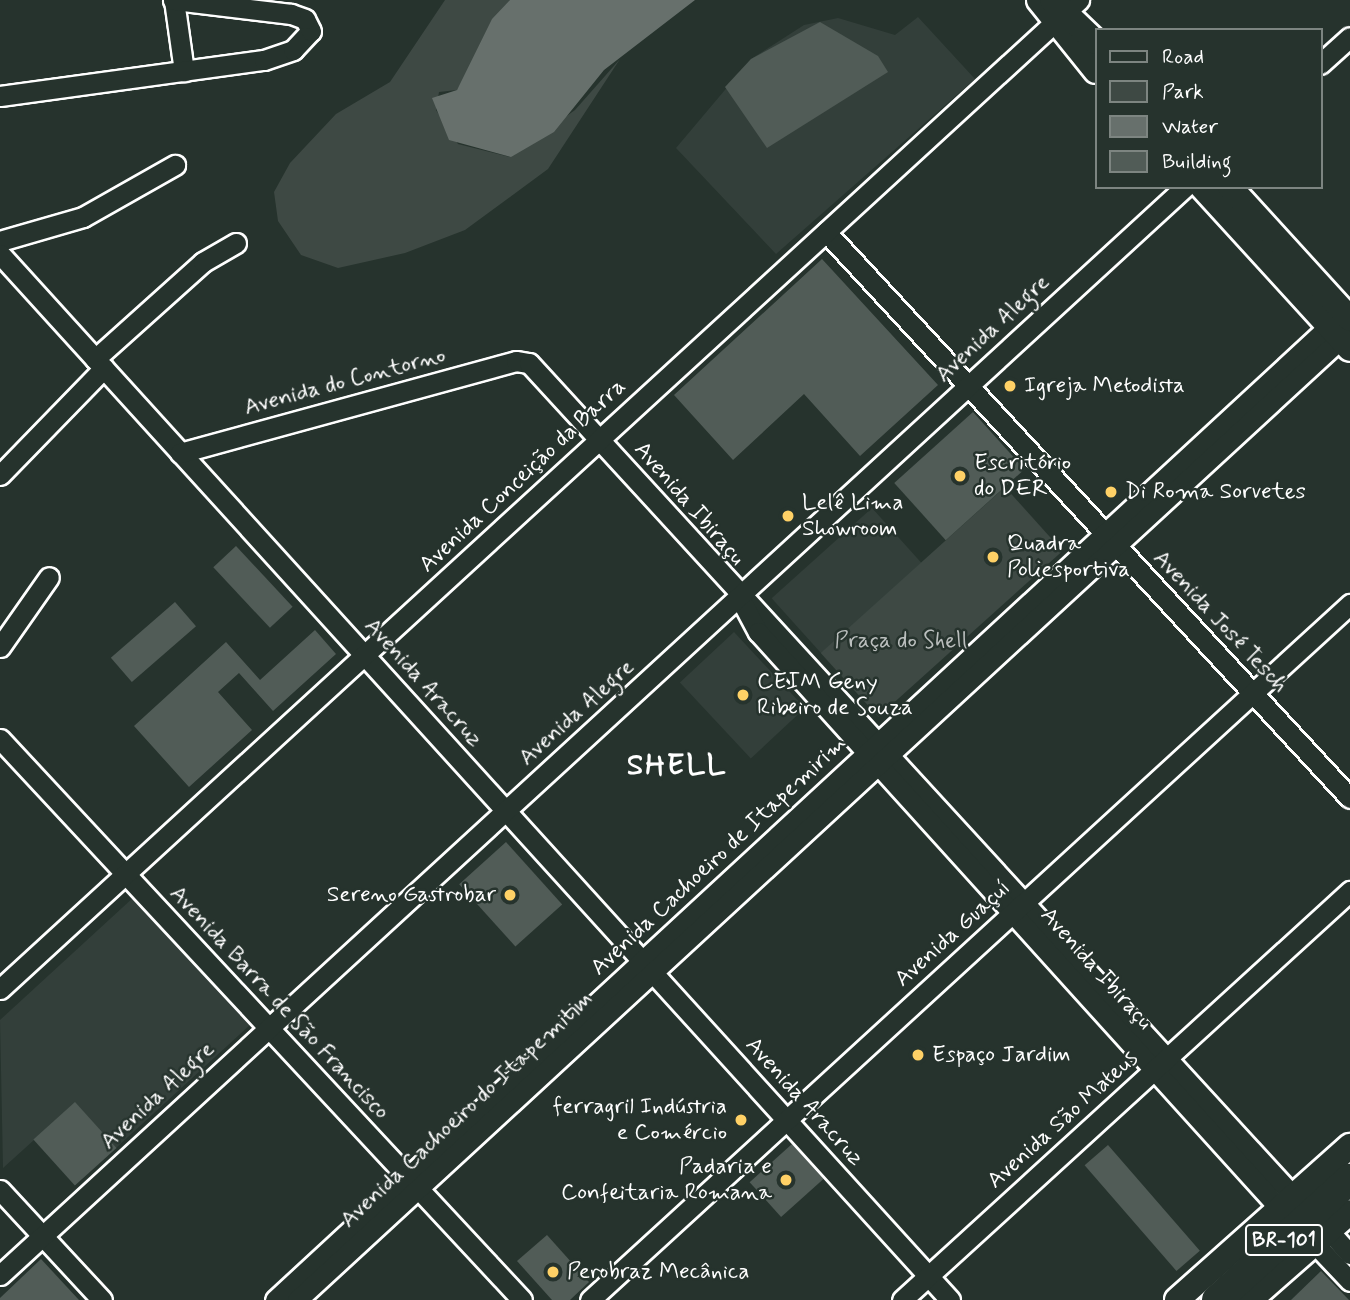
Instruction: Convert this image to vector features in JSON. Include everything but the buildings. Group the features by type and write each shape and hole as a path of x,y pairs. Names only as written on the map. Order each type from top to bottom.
{"highway":[{"name":"BR-101","path":"1217,1300 1350,1179"}],"main road":[{"path":"1039,0 1063,9 1094,40"},
{"path":"1063,9 1094,67"},
{"path":"1204,189 1345,326"},
{"path":"1232,189 1345,326"},
{"path":"1177,1300 1350,1146"},
{"path":"1250,1300 1350,1212"}],"street":[{"path":"0,96 184,71 293,50 307,39 310,24 291,14 174,0 184,71"},
{"name":"Avenida Conceição da Barra","path":"0,989 826,232 1063,9"},
{"path":"1322,62 1350,37"},
{"path":"0,242 83,218 175,165"},
{"name":"Avenida Alegre","path":"0,1275 505,810 741,600 967,385 1183,189"},
{"name":"Avenida José Tesch","path":"826,232 1350,798"},
{"path":"0,475 99,364 203,262 236,243"},
{"name":"Avenida Aracruz","path":"0,254 950,1300"},
{"name":"Avenida Cachoeiro de Itapemirim","path":"275,1300 413,1183 1110,539 1345,326"},
{"name":"Avenida Ibiraçu","path":"523,360 600,439 741,600 771,620 879,753 1287,1203"},
{"name":"Avenida do Contorno","path":"180,453 523,360"},
{"path":"0,648 49,577"},
{"name":"Avenida Guaçuí","path":"590,1300 1350,604"},
{"name":"Avenida Barra de São Francisco","path":"0,740 522,1300"},
{"name":"Avenida São Mateus","path":"902,1300 1350,891"},
{"name":"Avenida Cachoeiro do Itapemitim","path":"297,1300 413,1183"},
{"path":"0,1189 102,1300"},
{"path":"1322,1238 1350,1254"},
{"path":"1322,1238 1350,1281"}],"shaded area":[{"path":"918,17 975,79 776,254 676,148 751,59 804,25 838,18 895,35"},
{"path":"872,508 922,563 821,653 772,598"},
{"name":"CEIM Geny Ribeiro de Souza","path":"734,632 805,708 751,759 680,682"},
{"path":"135,896 251,1024 116,1148 75,1103 3,1168 0,1020"}],"green space":[{"path":"445,0 510,0 457,90 439,92 436,110 458,144 510,157 575,110 620,59 548,169 465,230 405,253 338,268 301,255 278,221 274,192 290,163 336,114 390,82"},
{"name":"Praça do Shell","path":"1005,487 1063,551 878,717 821,653"}],"water":[{"path":"510,0 695,0 604,70 554,132 511,157 449,140 432,98 457,90 492,19"}],"place":[{"name":"Igreja Metodista","path":"1010,386"},
{"name":"Escritório do DER","path":"960,476"},
{"name":"Di Roma Sorvetes","path":"1111,492"},
{"name":"Lelê Lima Showroom","path":"788,516"},
{"name":"Quadra Poliesportiva","path":"993,557"},
{"name":"CEIM Geny Ribeiro de Souza","path":"743,695"},
{"name":"Sereno Gastrobar","path":"510,895"},
{"name":"Espaço Jardim","path":"918,1055"},
{"name":"ferragril Indústria e Comércio","path":"741,1120"},
{"name":"Padaria e Confeitaria Romana","path":"786,1180"},
{"name":"Perobraz Mecânica","path":"553,1272"}],"district":[{"name":"SHELL","path":"677,766"}]}
